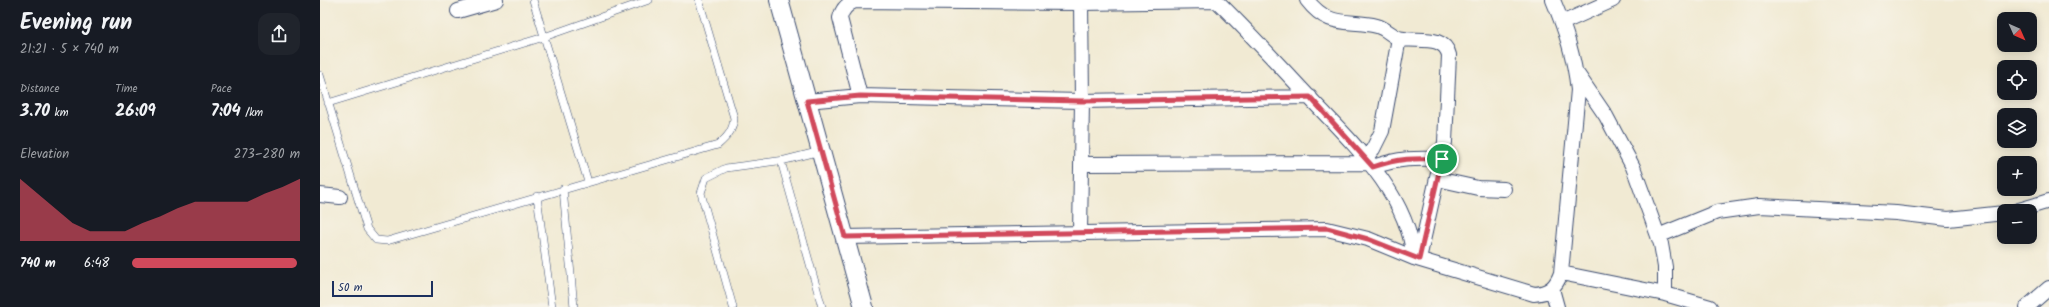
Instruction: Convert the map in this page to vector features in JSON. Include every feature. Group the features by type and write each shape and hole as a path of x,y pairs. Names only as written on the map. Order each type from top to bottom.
{"street":[{"path":"458,11 496,0"},
{"path":"779,0 864,307"},
{"path":"860,96 840,18 842,12 848,4 855,1 985,0 1081,2 1217,0 1310,97 1369,163 1402,214 1416,259"},
{"path":"1307,0 1321,14 1335,20 1344,23 1380,27 1399,38 1439,42 1448,49 1450,55 1445,142 1438,179 1416,259"},
{"path":"845,237 1080,234 1327,228 1368,239 1416,259 1534,294 1542,294 1552,289 1561,273 1578,90 1575,63 1553,0"},
{"path":"1562,23 1613,0"},
{"path":"1080,234 1082,164 1081,2"},
{"path":"1369,163 1382,131 1399,38"},
{"path":"1576,73 1606,116 1633,167 1658,236 1665,267 1665,294"},
{"path":"807,101 860,96 1082,101 1310,97"},
{"path":"1082,164 1369,163 1409,157 1442,159"},
{"path":"1438,179 1478,188 1504,189"},
{"path":"320,195 340,197"},
{"path":"2037,204 2049,200"},
{"path":"1658,236 1717,212 1759,206 1948,218 1997,214"},
{"path":"1561,273 1665,294 1710,307"},
{"path":"2027,307 2049,288"},
{"path":"1552,289 1557,307"}],"lane":[{"path":"533,0 588,182"},
{"path":"328,103 544,37 649,0"},
{"path":"320,75 367,229 376,240 387,241 537,196 718,145 728,136 734,126 734,118 699,0"},
{"path":"733,307 701,193 702,186 706,178 726,168 781,161 821,151"},
{"path":"781,161 822,307"},
{"path":"563,189 574,307"},
{"path":"537,196 552,307"}],"route":[{"path":"860,96 1082,101 1310,97 1373,167 1409,157 1442,159 1419,259 1368,239 1327,228 1080,234 845,237 807,101 860,96"}]}
